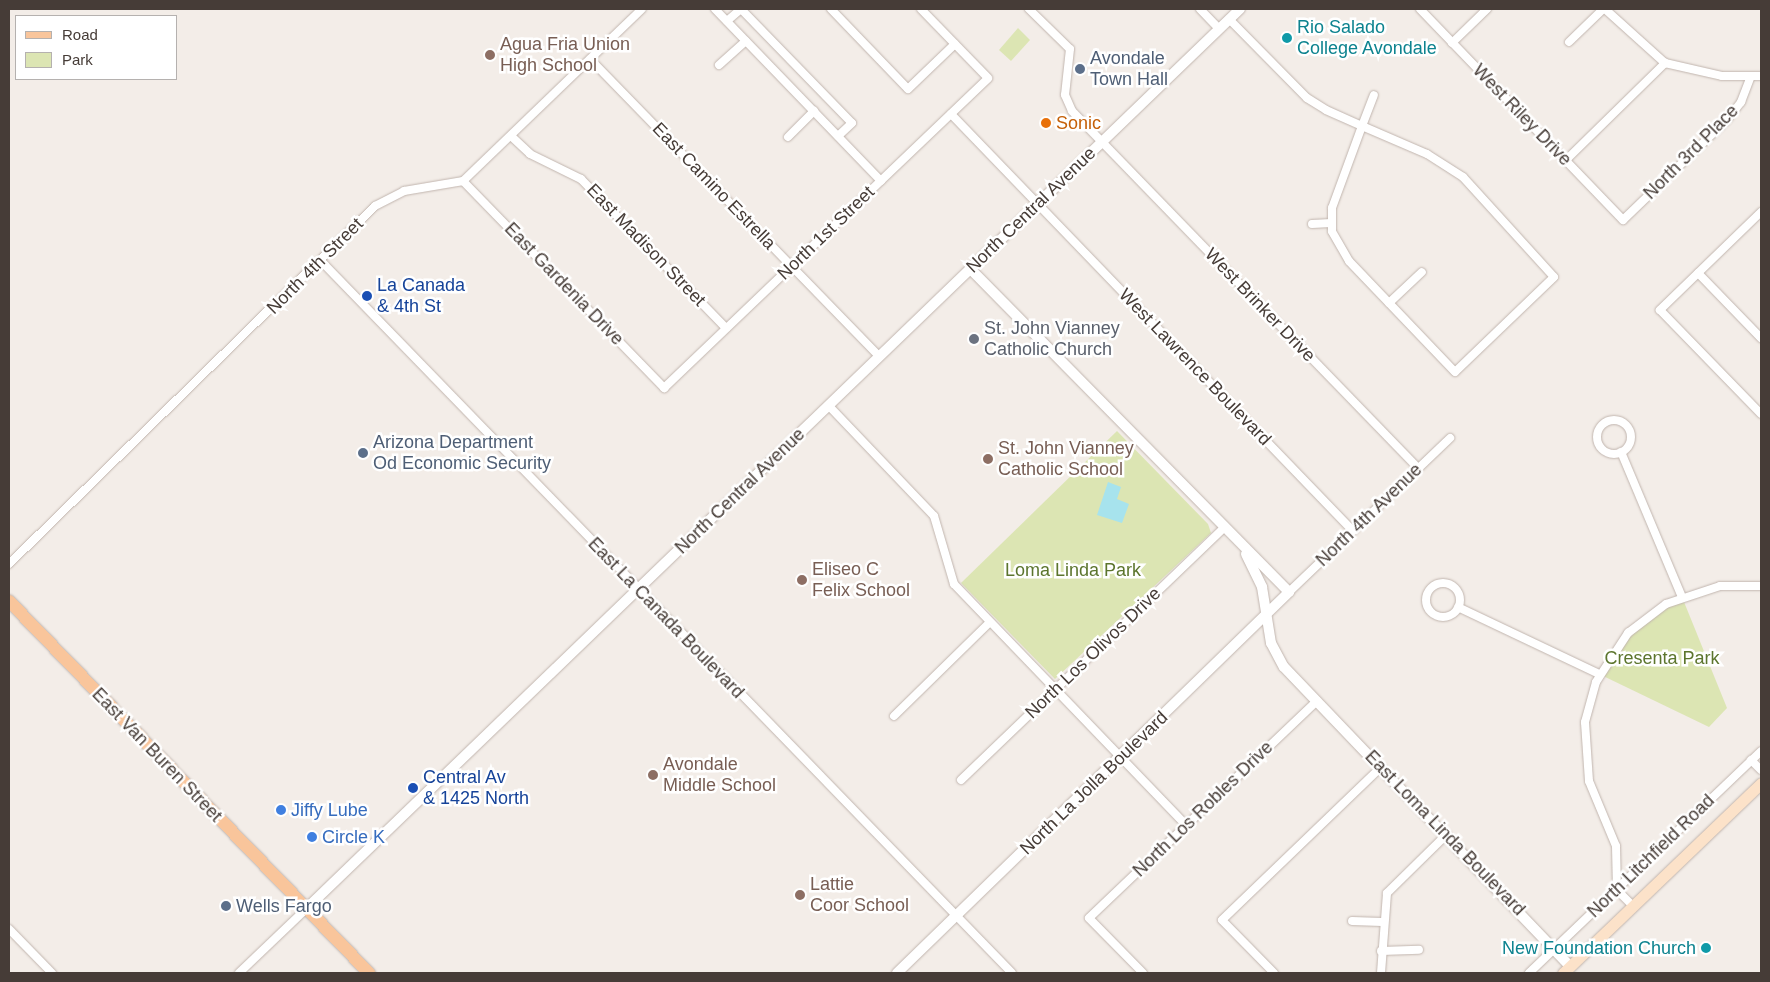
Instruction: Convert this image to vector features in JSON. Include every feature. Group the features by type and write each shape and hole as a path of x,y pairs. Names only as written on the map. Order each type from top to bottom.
{"main road":[{"name":"East Van Buren Street","path":"9,601 369,973"},
{"name":"North Litchfield Road","path":"1567,970 1761,783"}],"street":[{"path":"463,181 642,9"},
{"path":"715,9 881,181"},
{"path":"728,22 741,9 852,123 838,136"},
{"path":"831,9 908,89 955,44 921,9"},
{"name":"West Brinker Drive","path":"1029,9 1067,44 1072,58 1066,102 1102,142 1418,468"},
{"path":"1200,9 1219,29"},
{"name":"North Central Avenue","path":"239,973 1240,9"},
{"name":"West Riley Drive","path":"1420,9 1623,220"},
{"path":"1452,43 1487,9"},
{"path":"1569,42 1604,9 1665,63 1750,79 1761,76"},
{"path":"1229,19 1307,98 1362,126 1427,154 1463,177 1554,277 1455,372 1342,253 1331,224 1362,126 1374,95"},
{"path":"719,65 746,41"},
{"name":"North 1st Street","path":"664,388 988,78 955,44"},
{"name":"East Camino Estrella","path":"590,59 879,356"},
{"path":"1566,160 1665,63"},
{"name":"North 3rd Place","path":"1623,220 1727,120 1741,102 1750,79"},
{"path":"788,137 814,111"},
{"name":"West Lawrence Boulevard","path":"951,114 1352,530"},
{"name":"East Madison Street","path":"511,136 530,154 581,179 726,328"},
{"name":"North 4th Street","path":"9,564 390,196 463,181"},
{"name":"East Gardenia Drive","path":"463,181 664,388"},
{"path":"1761,212 1660,310 1761,414"},
{"path":"1312,224 1331,224"},
{"name":"East La Canada Boulevard","path":"321,261 1012,973"},
{"path":"970,269 1289,592"},
{"path":"1389,303 1422,272"},
{"path":"1698,273 1761,338"},
{"path":"829,406 934,516 949,576 990,622 1186,825"},
{"path":"1620,421 1628,428 1629,444 1621,452 1606,452 1598,445 1598,430 1605,422 1620,421"},
{"name":"North 4th Avenue","path":"1289,592 1450,438"},
{"path":"1621,452 1682,597"},
{"name":"North Los Olivos Drive","path":"961,780 1225,527"},
{"name":"East Loma Linda Boulevard","path":"1240,542 1260,579 1267,618 1280,661 1556,948 1567,970"},
{"path":"1437,584 1448,584 1459,596 1458,607 1452,614 1437,616 1427,605 1427,595 1437,584"},
{"path":"1632,906 1617,890 1620,861 1589,781 1585,751 1585,722 1599,674 1633,628 1682,597 1720,586 1761,586"},
{"name":"North La Jolla Boulevard","path":"897,973 1267,618 1289,592"},
{"path":"1458,607 1599,674"},
{"path":"894,716 990,622"},
{"name":"North Los Robles Drive","path":"1143,973 1089,918 1317,701"},
{"name":"North Litchfield Road","path":"1529,973 1761,750"},
{"path":"1751,760 1761,770"},
{"path":"1274,973 1222,920 1381,767"},
{"path":"1381,973 1382,922 1387,893 1447,834"},
{"path":"1352,921 1382,922"},
{"path":"9,929 52,973"},
{"path":"1382,952 1419,950"}],"green space":[{"path":"1018,28 1030,40 1011,61 999,50"},
{"name":"Loma Linda Park","path":"1117,431 1208,524 1211,533 1055,679 961,583"},
{"name":"Cresenta Park","path":"1682,597 1727,708 1709,727 1599,674 1628,633"}],"water":[{"path":"1108,482 1121,487 1117,499 1129,504 1122,523 1097,515"}],"place":[{"name":"Rio Salado College Avondale","path":"1287,38"},
{"name":"Agua Fria Union High School","path":"490,55"},
{"name":"Avondale Town Hall","path":"1080,69"},
{"name":"Sonic","path":"1046,123"},
{"name":"La Canada & 4th St","path":"367,296"},
{"name":"St. John Vianney Catholic Church","path":"974,339"},
{"name":"Arizona Department Od Economic Security","path":"363,453"},
{"name":"St. John Vianney Catholic School","path":"988,459"},
{"name":"Eliseo C Felix School","path":"802,580"},
{"name":"Avondale Middle School","path":"653,775"},
{"name":"Central Av & 1425 North","path":"413,788"},
{"name":"Jiffy Lube","path":"281,810"},
{"name":"Circle K","path":"312,837"},
{"name":"Lattie Coor School","path":"800,895"},
{"name":"Wells Fargo","path":"226,906"},
{"name":"New Foundation Church","path":"1706,948"}]}
